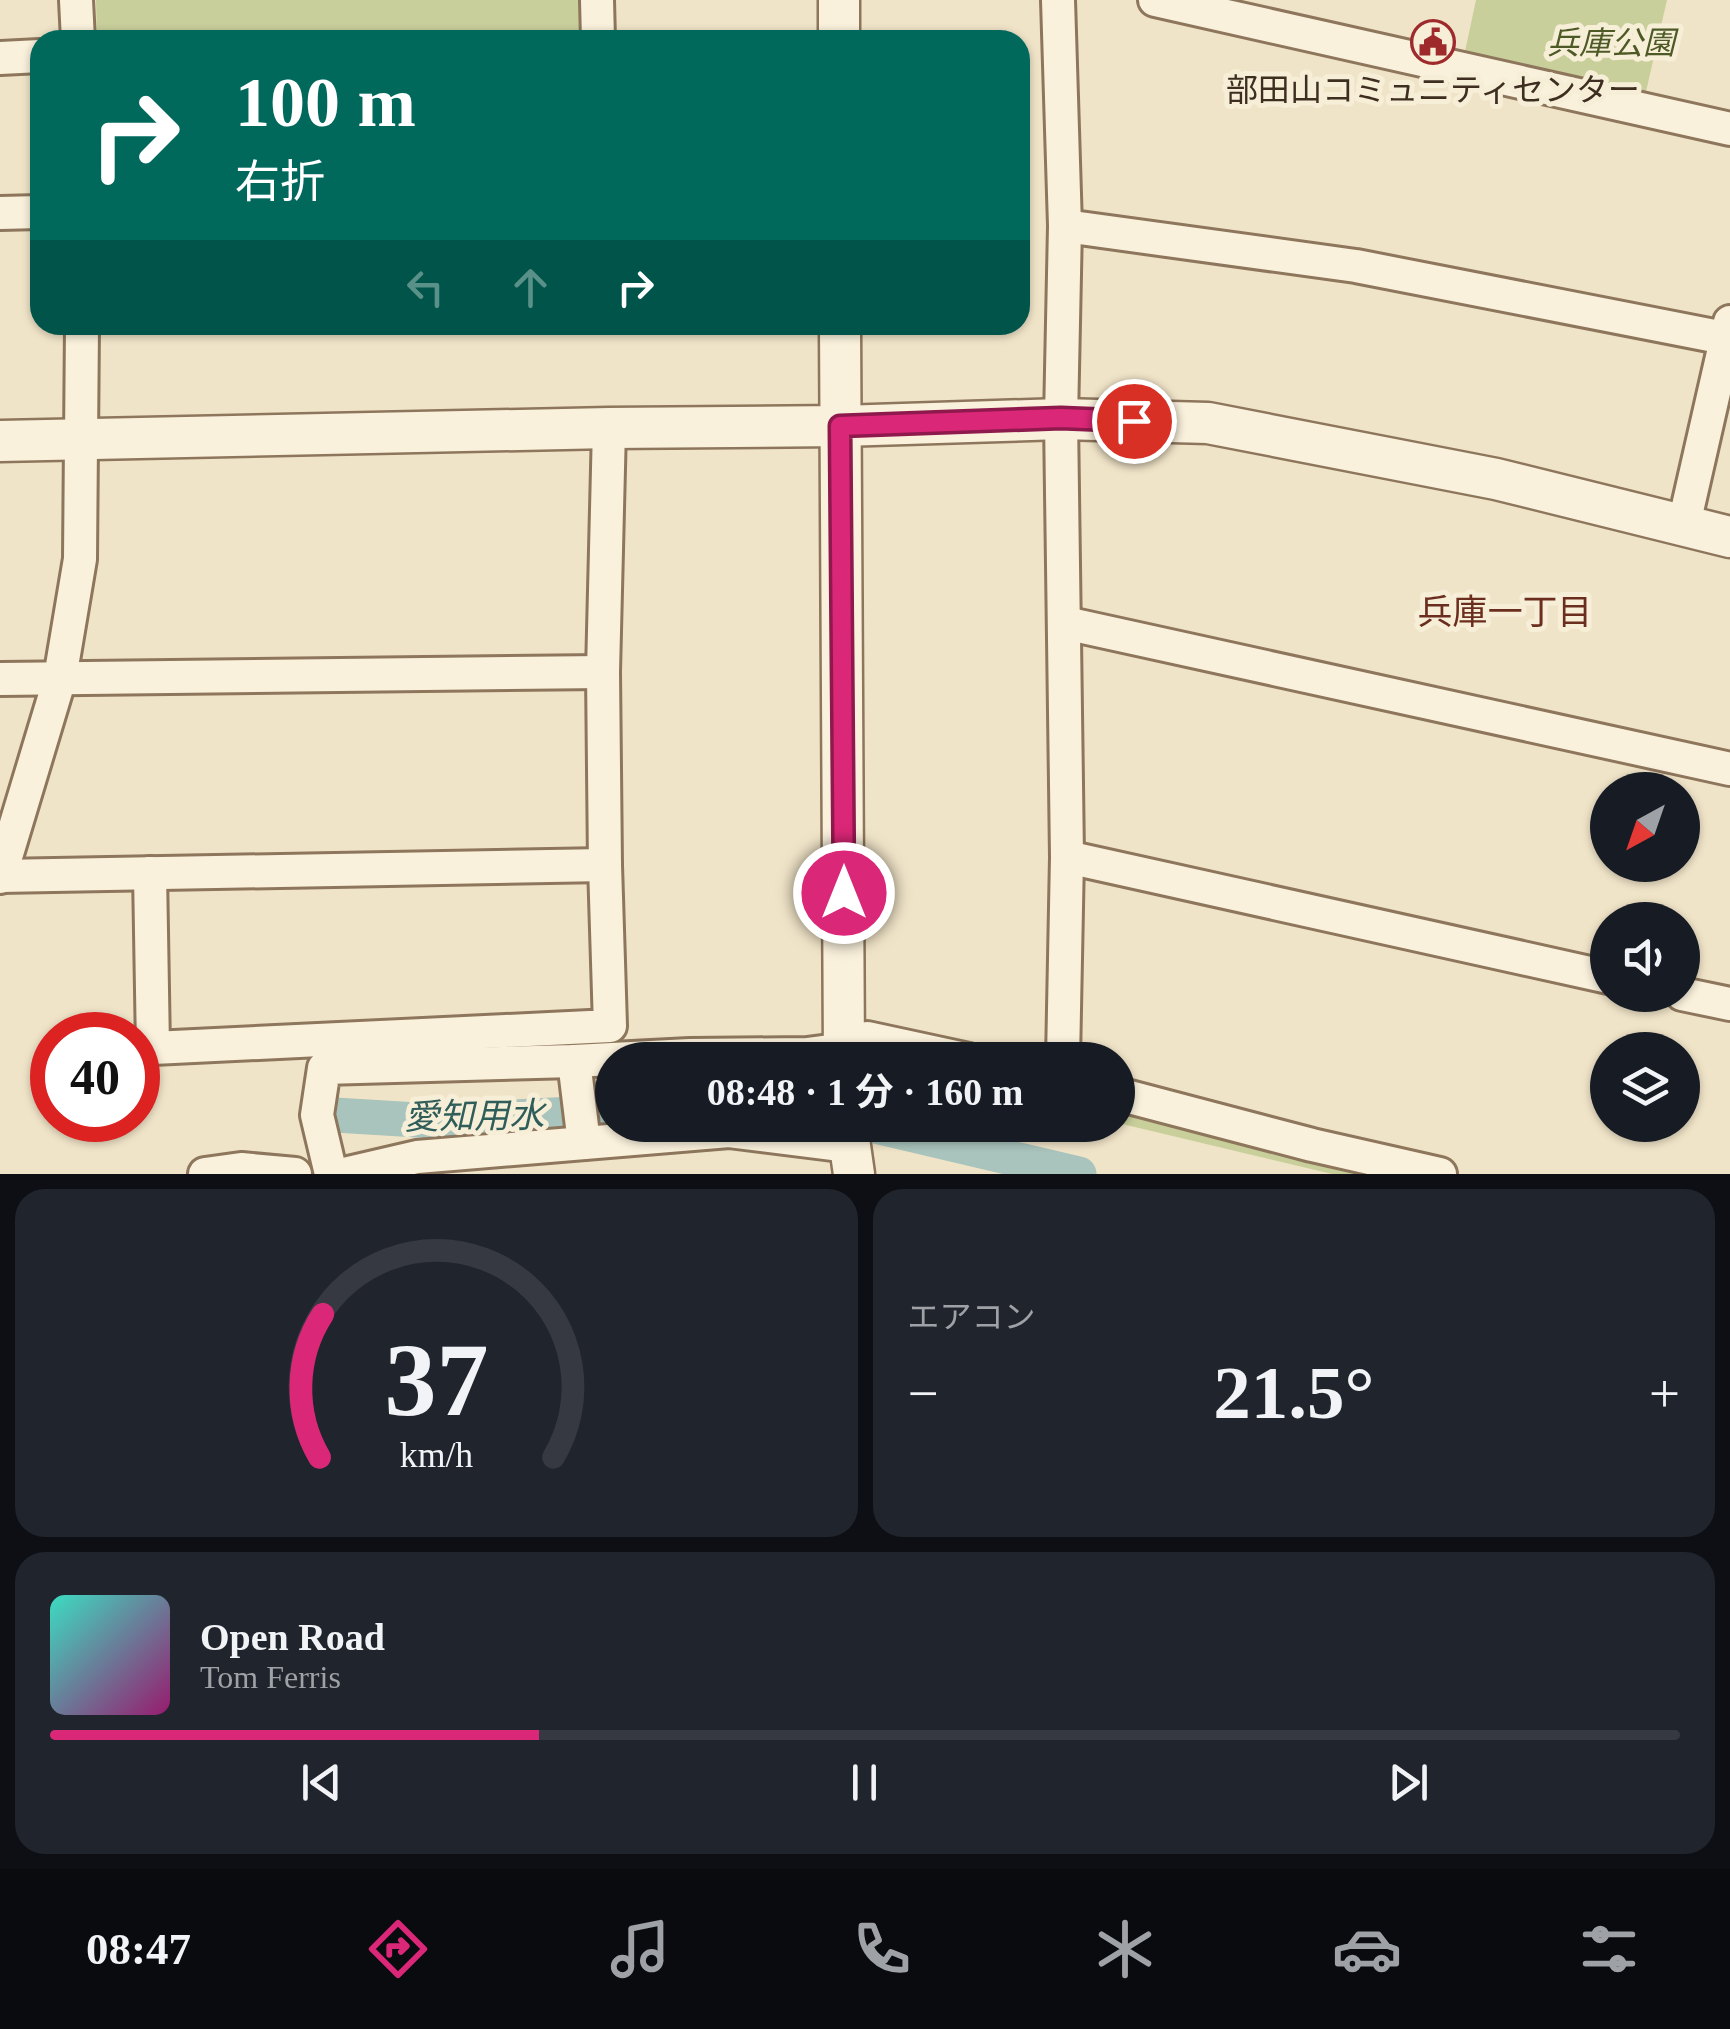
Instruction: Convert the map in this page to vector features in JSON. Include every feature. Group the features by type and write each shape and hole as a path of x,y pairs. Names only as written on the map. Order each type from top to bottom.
{"street":[{"path":"76,0 78,30"},
{"path":"597,0 598,30"},
{"path":"839,0 839,30"},
{"path":"1058,0 1065,226 1061,418 1067,857 1062,1042"},
{"path":"1155,0 1730,129"},
{"path":"0,58 30,56"},
{"path":"0,213 30,212"},
{"path":"1065,226 1356,266 1729,333 1684,524"},
{"path":"82,335 80,559 60,678 0,876 605,865"},
{"path":"840,335 844,1042"},
{"path":"0,441 840,426 1061,418 1208,423 1496,478 1730,537"},
{"path":"150,873 153,1048 610,1026 603,672 609,428"},
{"path":"1065,623 1730,769"},
{"path":"0,679 603,672"},
{"path":"1067,857 1590,973"},
{"path":"1700,998 1730,1004"},
{"path":"861,1042 867,1038 886,1042"},
{"path":"331,1174 317,1115 324,1068 595,1060"},
{"path":"574,1061 584,1144"},
{"path":"1135,1098 1440,1174"},
{"path":"344,1174 417,1157 728,1131 850,1148"},
{"path":"204,1174 241,1169 295,1174"}],"green space":[{"path":"96,0 582,0 583,30 97,30"},
{"name":"兵庫公園","path":"1476,0 1667,0 1645,96 1464,56"},
{"path":"1135,1114 1375,1174 1332,1174 1135,1127"}],"waterway":[{"name":"愛知用水","path":"335,1115 434,1121 595,1113"},
{"name":"愛知用水","path":"943,1142 1079,1174"}],"place":[{"name":"部田山コミュニティセンター","path":"1433,42"}],"district":[{"name":"兵庫一丁目","path":"1505,612"}],"route":[{"path":"844,893 840,426 1061,418 1134,421"}]}
